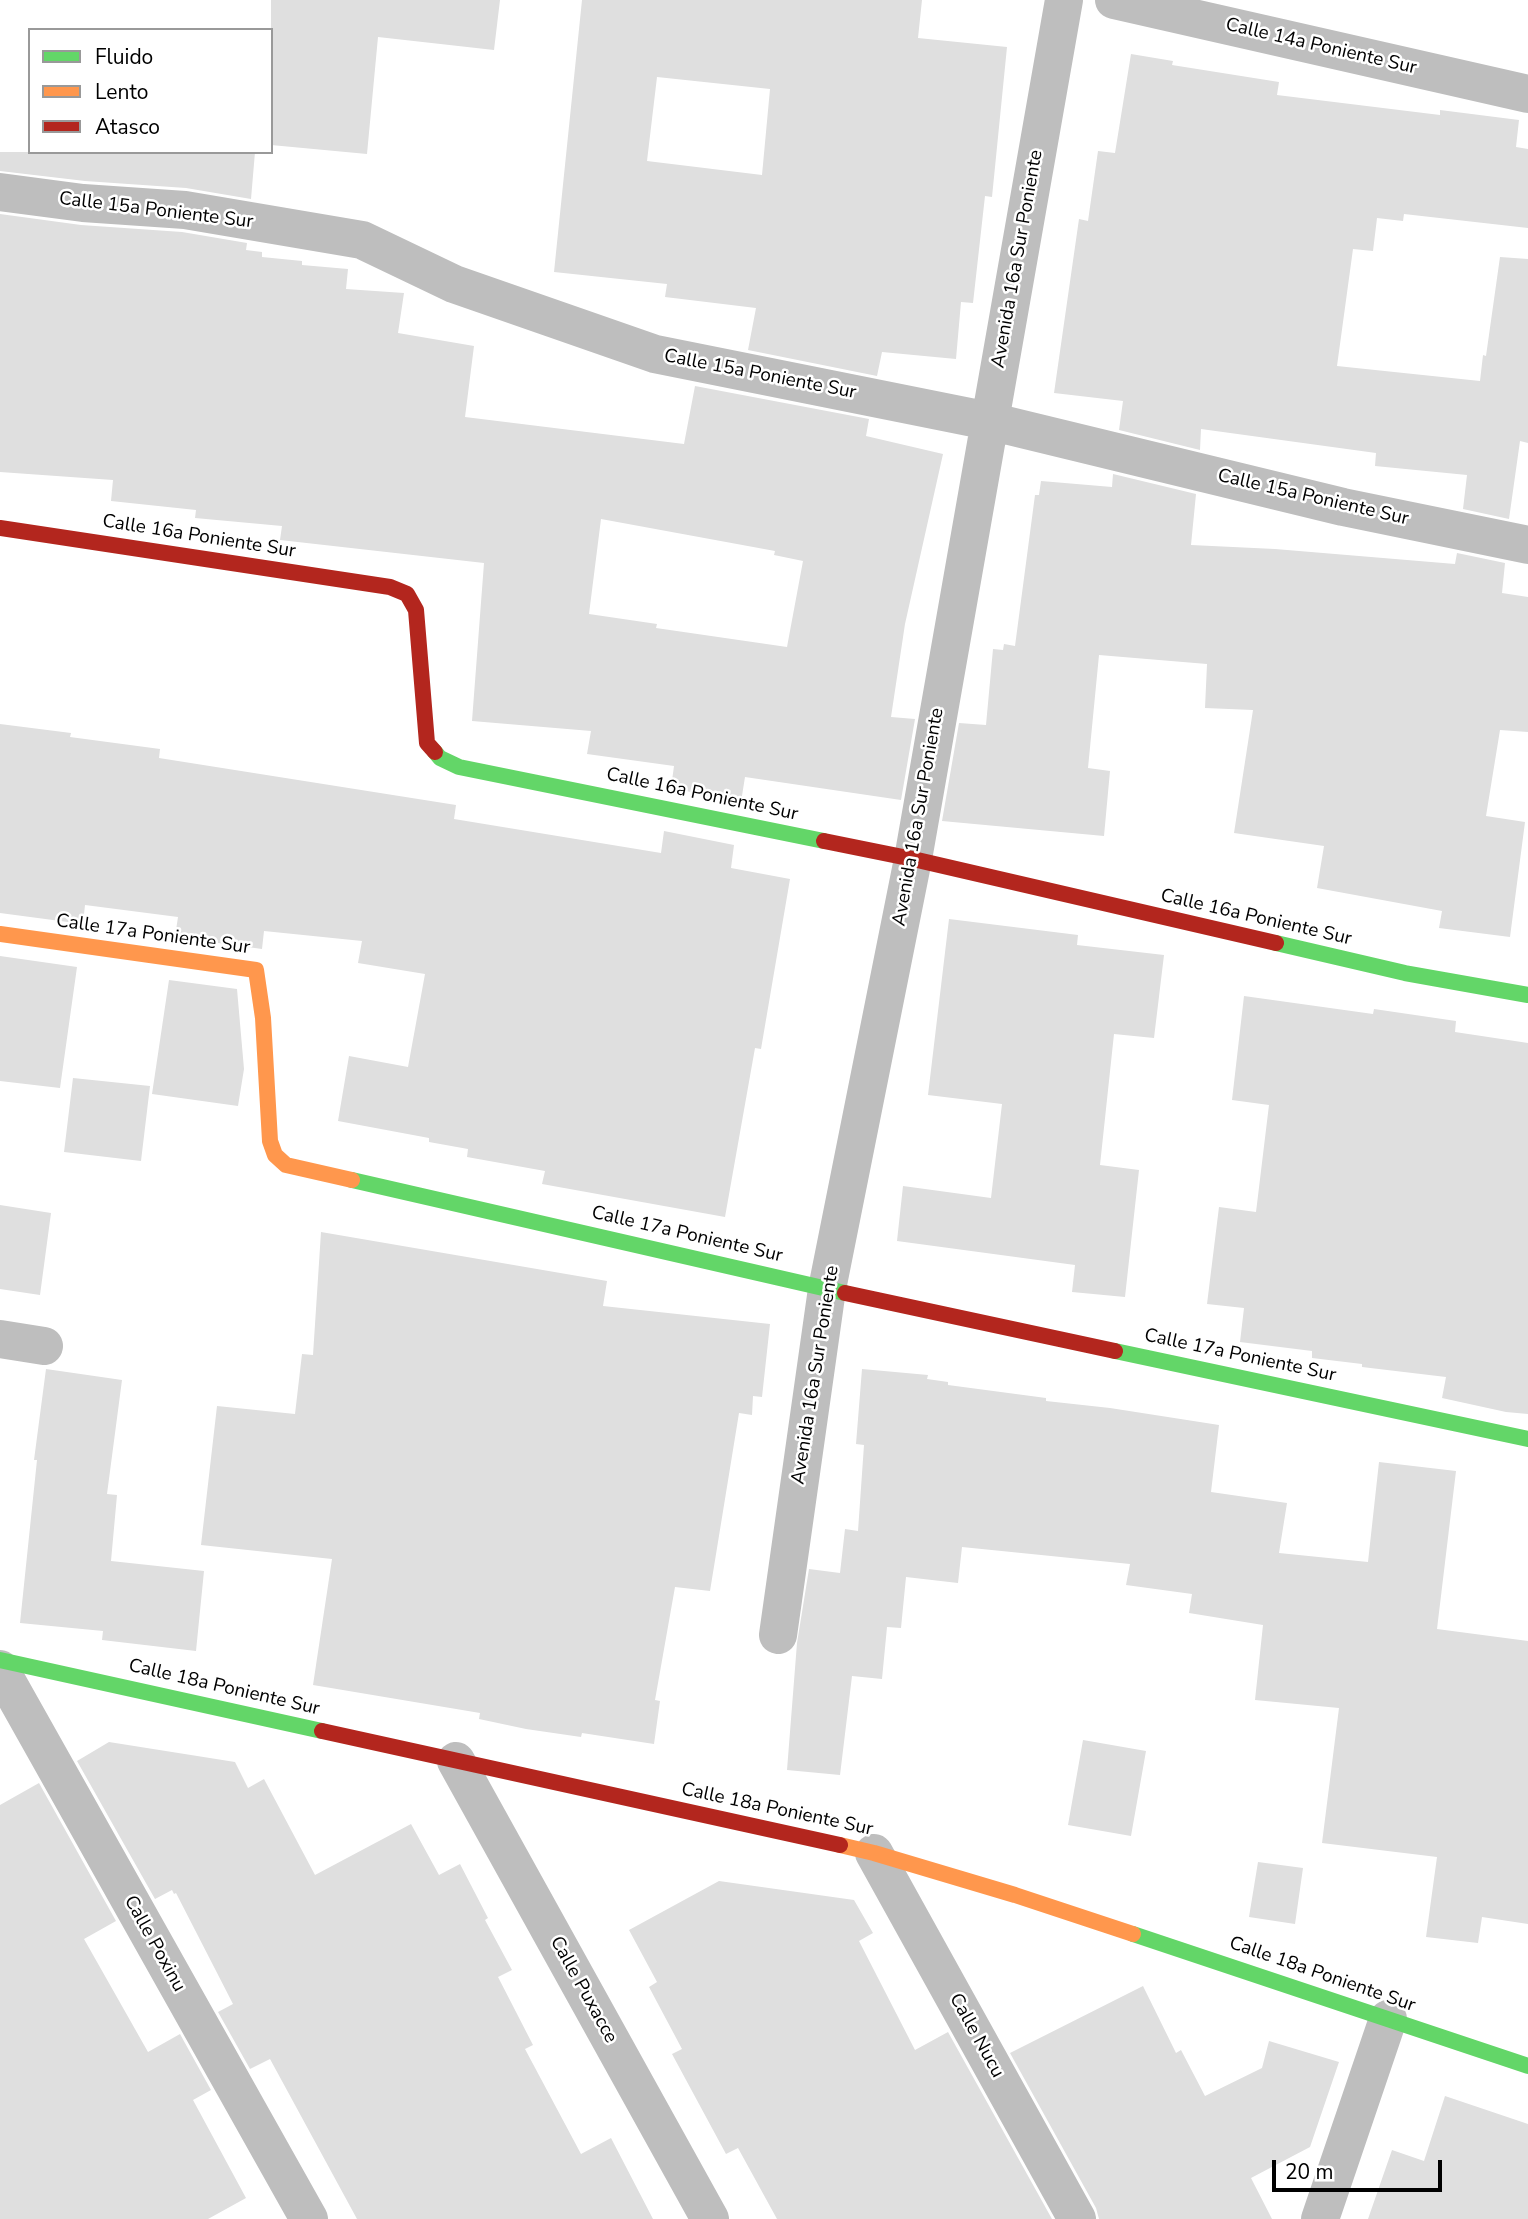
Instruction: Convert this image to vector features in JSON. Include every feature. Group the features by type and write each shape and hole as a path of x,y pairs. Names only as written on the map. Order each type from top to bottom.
{"street":[{"name":"Avenida 16a Sur Poniente","path":"778,1635 827,1289 913,859 1064,0"},
{"name":"Calle 14a Poniente Sur","path":"1114,0 1528,94"},
{"name":"Calle 15a Poniente Sur","path":"0,192 83,203 186,210 362,240 454,284 655,354 989,421 1343,507 1528,545"},
{"name":"Calle 16a Poniente Sur","path":"0,528 390,587 407,594 416,610 426,743 440,758 459,767 913,859 1405,973 1528,995"},
{"name":"Calle 17a Poniente Sur","path":"0,934 256,970 263,1017 270,1141 275,1155 286,1165 827,1289 1528,1439"},
{"path":"0,1339 44,1346"},
{"name":"Calle 18a Poniente Sur","path":"0,1660 874,1853 1016,1895 1528,2066"},
{"name":"Calle Poxinu","path":"0,1669 309,2219"},
{"name":"Calle Puxacce","path":"456,1761 710,2219"},
{"name":"Calle Nucu","path":"874,1853 1077,2219"},
{"path":"1320,2219 1388,2019"}],"building":[{"path":"271,0 500,0 494,50 378,37 367,154 273,145"},
{"path":"582,0 922,0 918,38 1007,47 992,197 985,196 973,303 961,302 956,359 882,352 877,376 748,350 756,308 665,297 667,284 554,272","holes":["657,77 770,89 762,175 647,161"]},
{"path":"1131,54 1173,61 1172,65 1279,82 1277,95 1440,115 1440,110 1519,120 1516,147 1528,149 1528,228 1404,214 1403,221 1377,218 1373,251 1353,249 1337,366 1480,381 1500,257 1528,259 1528,443 1520,441 1509,519 1463,509 1467,475 1375,466 1376,453 1201,429 1200,450 1119,430 1123,401 1054,393 1079,219 1088,221 1098,151 1115,153"},
{"path":"0,152 255,154 251,199 186,188 85,181 0,171"},
{"path":"0,214 81,225 182,232 247,243 246,250 262,252 262,257 302,261 302,265 348,269 346,289 404,293 398,333 474,346 465,417 684,444 695,386 869,419 866,436 943,454 905,624 891,717 915,719 901,800 745,777 741,802 671,788 674,766 587,754 591,731 472,721 484,563 280,540 282,526 195,518 196,510 111,501 113,480 0,472","holes":["601,519 775,551 774,555 803,561 787,647 656,628 657,624 589,614"]},
{"path":"1113,474 1196,494 1191,545 1455,564 1457,553 1505,563 1502,593 1528,597 1528,732 1500,730 1486,816 1525,822 1510,937 1439,928 1442,911 1317,888 1324,846 1234,833 1253,710 1205,708 1207,664 1099,655 1088,768 1110,771 1104,836 942,821 959,723 986,725 993,649 1003,650 1004,644 1015,646 1035,495 1039,495 1041,481 1112,487"},
{"path":"0,724 160,749 159,758 456,805 454,819 661,853 664,831 734,845 731,868 790,879 761,1049 755,1048 725,1217 542,1184 545,1171 467,1157 468,1149 429,1142 429,1138 338,1121 349,1056 408,1067 425,974 358,963 362,941 264,931 262,949 175,937 178,917 85,905 83,924 0,913"},
{"path":"949,919 1078,935 1077,945 1164,955 1154,1038 1114,1034 1100,1165 1139,1170 1125,1297 1072,1292 1075,1265 897,1241 903,1186 991,1198 1002,1104 928,1095"},
{"path":"0,956 77,967 60,1088 0,1081"},
{"path":"169,980 237,989 244,1069 238,1106 152,1094"},
{"path":"1244,996 1373,1014 1374,1009 1456,1021 1455,1032 1528,1043 1528,1414 1442,1398 1446,1377 1362,1367 1362,1364 1312,1358 1312,1351 1240,1342 1244,1308 1207,1304 1219,1207 1256,1212 1269,1105 1232,1100"},
{"path":"73,1078 150,1086 141,1161 64,1152"},
{"path":"0,1205 51,1213 40,1295 0,1289"},
{"path":"321,1232 607,1281 603,1306 770,1324 762,1397 753,1396 752,1415 739,1413 710,1591 675,1587 655,1700 660,1701 654,1744 582,1733 581,1737 526,1729 479,1719 480,1713 313,1685 332,1559 201,1545 217,1406 295,1414 302,1354 313,1355"},
{"path":"46,1369 122,1380 107,1494 117,1495 111,1561 204,1571 196,1651 102,1640 103,1631 20,1623 37,1460 34,1460"},
{"path":"862,1369 928,1375 927,1379 948,1382 948,1385 1219,1425 1211,1492 1287,1503 1279,1553 1368,1562 1379,1462 1456,1471 1437,1629 1528,1641 1528,1924 1482,1917 1478,1943 1426,1937 1437,1857 1322,1843 1339,1708 1255,1700 1263,1625 1189,1613 1192,1594 1126,1585 1130,1564 962,1547 958,1583 906,1577 901,1628 887,1627 882,1679 852,1676 840,1775 787,1770 797,1643 809,1569 840,1573 845,1529 858,1531 864,1445 856,1444"},
{"path":"1083,1740 1146,1751 1131,1836 1068,1825"},
{"path":"109,1742 235,1762 248,1788 264,1779 315,1875 411,1824 439,1875 460,1864 488,1918 485,1920 512,1970 498,1977 533,2045 525,2049 581,2154 611,2138 653,2219 357,2219 270,2059 250,2069 218,2012 233,2004 176,1893 172,1890 155,1899 77,1761"},
{"path":"39,1783 116,1921 84,1939 148,2052 180,2034 211,2090 193,2100 246,2198 208,2219 0,2219 0,1805"},
{"path":"1258,1862 1303,1868 1295,1924 1249,1917"},
{"path":"719,1881 854,1900 873,1933 859,1941 915,2050 948,2032 1052,2219 777,2219 738,2148 726,2154 672,2054 682,2049 649,1987 657,1982 629,1930"},
{"path":"1143,1986 1176,2053 1181,2050 1205,2096 1262,2068 1269,2041 1339,2062 1310,2147 1251,2178 1272,2219 1099,2219 1096,2208 1010,2053"},
{"path":"1445,2096 1528,2124 1528,2219 1368,2219 1392,2150 1424,2161"}],"traffic: fast":[{"path":"435,752 440,758 459,767 824,841"},
{"path":"1276,943 1405,973 1528,995"},
{"path":"352,1180 845,1293"},
{"path":"1115,1351 1528,1439"},
{"path":"0,1660 322,1731"},
{"path":"1133,1934 1528,2066"}],"traffic: slow":[{"path":"0,934 256,970 263,1018 270,1141 275,1155 286,1165 352,1180"},
{"path":"840,1845 1015,1895 1133,1934"}],"traffic: jam":[{"path":"0,528 390,587 407,594 416,610 427,743 435,752"},
{"path":"824,841 1276,943"},
{"path":"845,1293 1115,1351"},
{"path":"322,1731 840,1845"}]}
